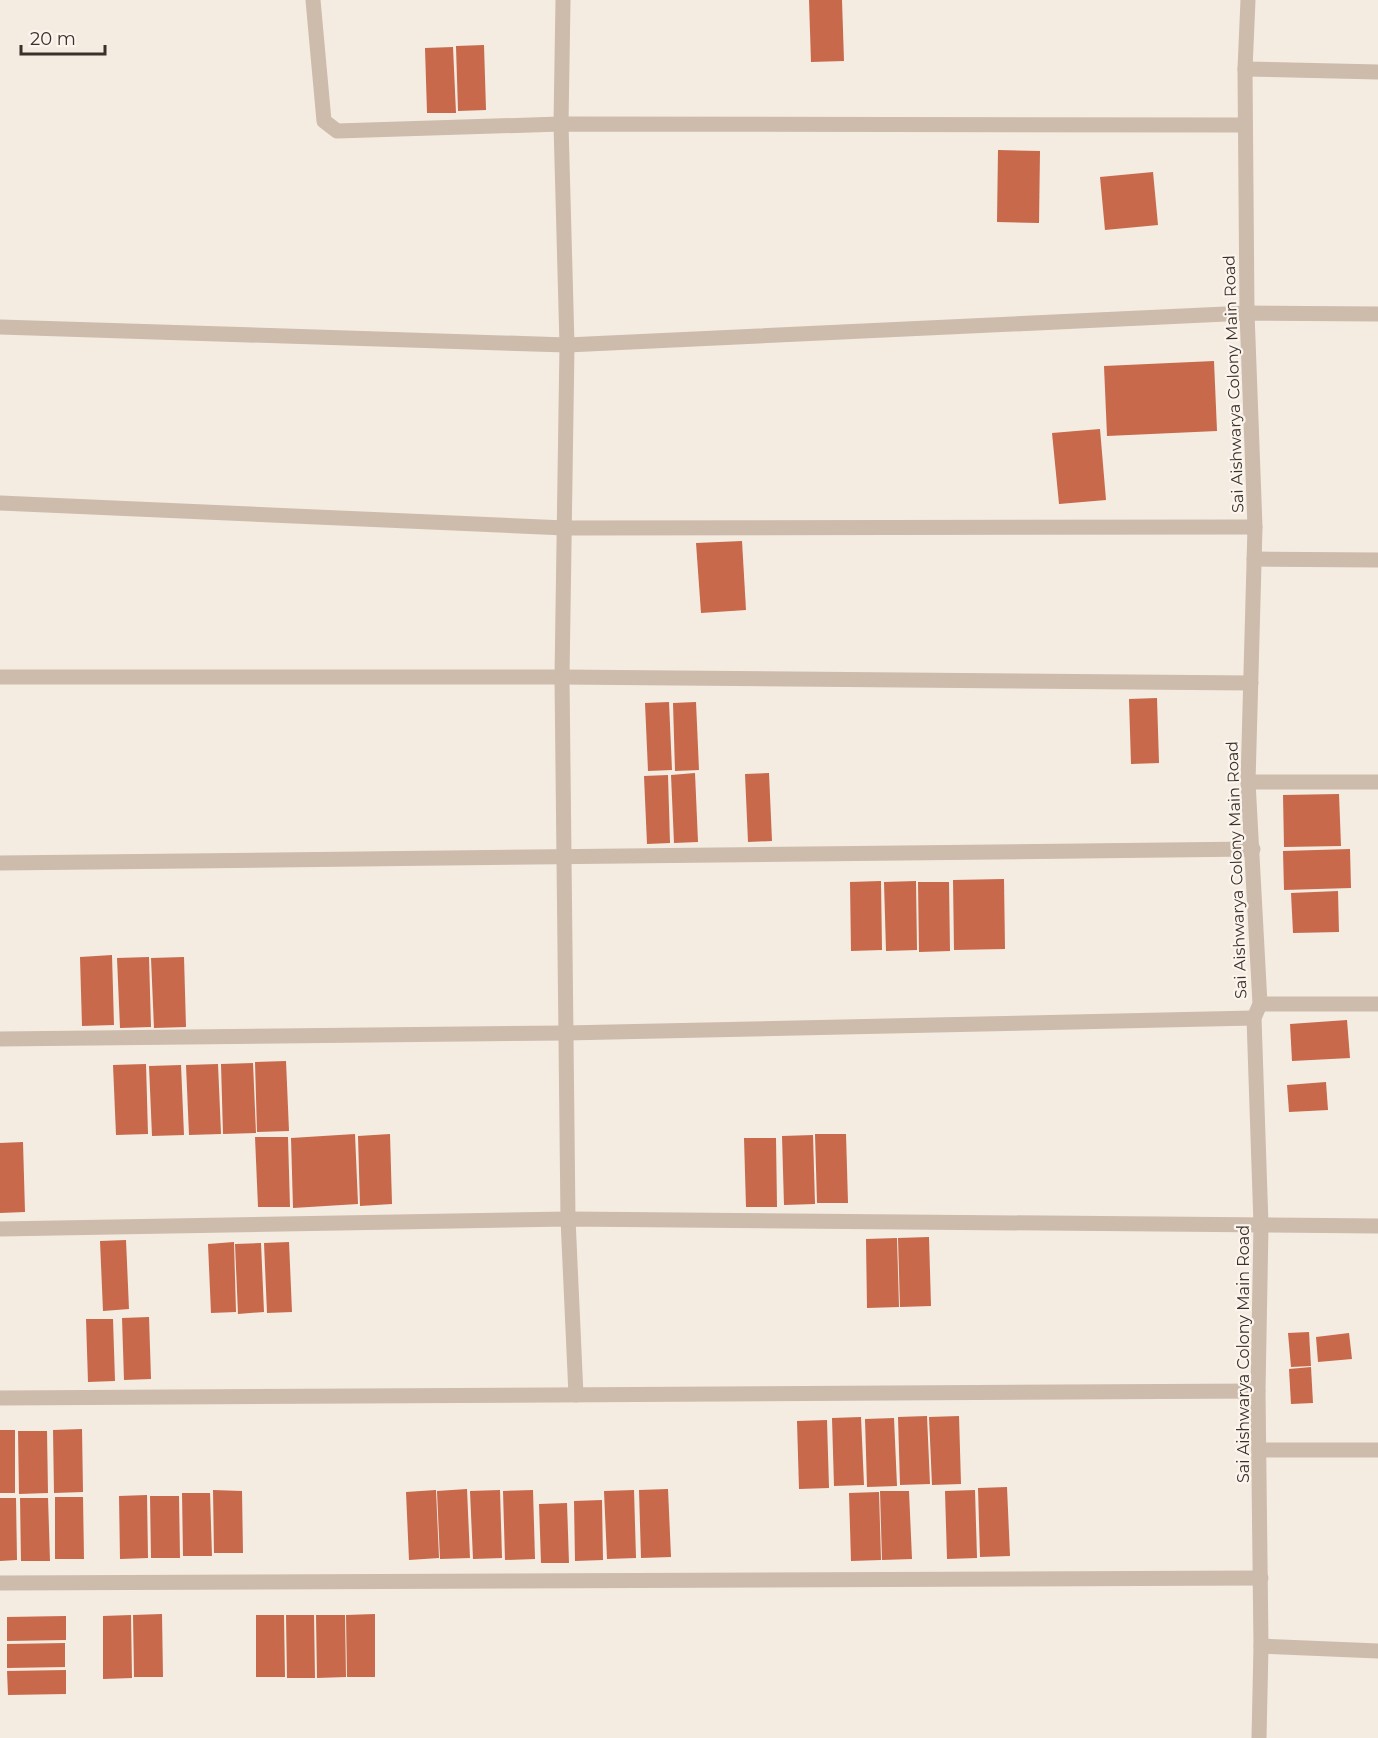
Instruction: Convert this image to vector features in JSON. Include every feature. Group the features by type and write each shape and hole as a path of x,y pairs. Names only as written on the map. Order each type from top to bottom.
{"street":[{"path":"313,0 324,121 337,131 561,124 1245,124"},
{"path":"563,0 561,124 567,345 562,677 565,1033 568,1219 576,1395"},
{"name":"Sai Aishwarya Colony Main Road","path":"1248,0 1245,69 1247,313 1255,527 1248,782 1253,849 1262,1225 1258,1391 1261,1578 1259,1738"},
{"path":"1245,69 1378,72"},
{"path":"0,327 567,345 1247,313 1378,314"},
{"path":"0,503 565,528 1255,527"},
{"path":"1254,559 1378,560"},
{"path":"0,677 562,677 1251,683"},
{"path":"1248,782 1378,782"},
{"path":"0,863 1253,849"},
{"path":"0,1039 565,1033 1257,1011 1378,1004"},
{"path":"0,1229 568,1219 1378,1226"},
{"path":"0,1398 1258,1391"},
{"path":"1260,1450 1378,1450"},
{"path":"0,1583 1261,1578"},
{"path":"1261,1646 1378,1651"}],"building":[{"path":"809,0 842,0 844,61 811,62"},
{"path":"484,45 486,110 458,111 456,46"},
{"path":"453,47 456,113 427,113 425,48"},
{"path":"998,150 1040,151 1039,223 997,222"},
{"path":"1153,172 1158,225 1105,230 1100,177"},
{"path":"1214,361 1217,431 1107,436 1104,366"},
{"path":"1100,429 1106,500 1059,504 1052,433"},
{"path":"742,541 746,610 701,613 696,543"},
{"path":"1157,698 1159,763 1131,764 1129,699"},
{"path":"669,702 672,770 648,771 645,703"},
{"path":"696,702 699,770 675,771 673,703"},
{"path":"695,773 698,842 674,843 671,775"},
{"path":"769,773 772,841 748,842 745,774"},
{"path":"668,775 670,843 647,844 644,776"},
{"path":"1339,794 1341,846 1284,847 1283,795"},
{"path":"1350,849 1351,888 1284,890 1283,851"},
{"path":"1004,879 1005,949 954,950 953,880"},
{"path":"881,881 882,950 851,951 850,882"},
{"path":"916,881 917,950 886,951 884,882"},
{"path":"918,882 949,882 950,951 919,952"},
{"path":"1338,891 1339,932 1293,933 1291,893"},
{"path":"112,955 114,1025 82,1026 80,957"},
{"path":"149,957 151,1027 120,1028 117,958"},
{"path":"184,957 186,1027 154,1028 151,958"},
{"path":"1347,1020 1350,1058 1292,1061 1290,1024"},
{"path":"286,1061 289,1131 257,1132 255,1062"},
{"path":"253,1063 256,1133 223,1134 221,1064"},
{"path":"146,1064 148,1134 116,1135 113,1065"},
{"path":"218,1064 221,1134 189,1135 186,1065"},
{"path":"181,1065 184,1135 152,1136 149,1066"},
{"path":"1326,1082 1328,1110 1289,1112 1287,1085"},
{"path":"355,1134 358,1204 293,1208 291,1138"},
{"path":"390,1134 392,1204 360,1206 358,1136"},
{"path":"815,1134 846,1134 848,1203 817,1203"},
{"path":"813,1135 815,1204 784,1205 782,1136"},
{"path":"255,1137 288,1137 290,1207 258,1207"},
{"path":"744,1138 776,1138 777,1207 746,1207"},
{"path":"23,1142 25,1212 0,1213 0,1143"},
{"path":"929,1237 931,1306 900,1307 898,1238"},
{"path":"897,1238 899,1307 867,1308 866,1239"},
{"path":"126,1240 129,1309 103,1311 100,1241"},
{"path":"234,1242 236,1312 211,1313 208,1244"},
{"path":"289,1242 292,1312 267,1313 264,1243"},
{"path":"261,1243 264,1312 238,1314 235,1244"},
{"path":"149,1317 151,1379 124,1380 122,1318"},
{"path":"86,1319 113,1319 115,1381 88,1382"},
{"path":"1309,1332 1311,1366 1291,1367 1288,1333"},
{"path":"1349,1333 1352,1359 1318,1362 1316,1337"},
{"path":"1311,1367 1313,1403 1291,1404 1289,1369"},
{"path":"927,1416 930,1484 900,1485 898,1417"},
{"path":"959,1416 961,1484 932,1485 929,1417"},
{"path":"861,1417 864,1485 834,1486 832,1418"},
{"path":"894,1418 897,1486 867,1487 865,1419"},
{"path":"827,1420 829,1488 799,1489 797,1421"},
{"path":"82,1429 83,1492 54,1493 53,1430"},
{"path":"0,1430 15,1430 15,1493 0,1493"},
{"path":"18,1431 47,1431 48,1493 19,1494"},
{"path":"1007,1487 1010,1556 980,1557 978,1488"},
{"path":"467,1489 470,1558 440,1559 437,1491"},
{"path":"668,1489 671,1557 641,1558 639,1490"},
{"path":"213,1490 242,1491 243,1553 214,1553"},
{"path":"436,1490 439,1558 409,1560 406,1492"},
{"path":"500,1490 502,1558 473,1559 470,1491"},
{"path":"533,1490 535,1559 505,1560 503,1491"},
{"path":"634,1490 636,1558 607,1559 604,1491"},
{"path":"975,1490 977,1558 947,1559 945,1491"},
{"path":"880,1491 909,1491 912,1559 882,1560"},
{"path":"879,1492 881,1560 851,1561 849,1493"},
{"path":"182,1493 210,1493 212,1556 183,1556"},
{"path":"147,1495 148,1558 120,1559 119,1496"},
{"path":"150,1496 179,1496 180,1558 151,1558"},
{"path":"55,1497 83,1497 84,1559 55,1559"},
{"path":"0,1498 16,1498 17,1560 0,1561"},
{"path":"20,1498 48,1498 50,1561 21,1561"},
{"path":"602,1500 603,1560 575,1561 574,1501"},
{"path":"567,1503 569,1563 541,1563 539,1504"},
{"path":"162,1614 163,1677 134,1677 133,1615"},
{"path":"375,1614 375,1677 347,1677 346,1615"},
{"path":"131,1615 132,1678 103,1679 103,1616"},
{"path":"256,1615 284,1615 285,1677 256,1677"},
{"path":"286,1615 314,1615 315,1678 287,1678"},
{"path":"316,1615 345,1615 346,1677 317,1678"},
{"path":"66,1616 66,1640 7,1641 7,1617"},
{"path":"65,1643 65,1667 7,1668 7,1644"},
{"path":"66,1670 66,1694 8,1695 7,1671"}]}
